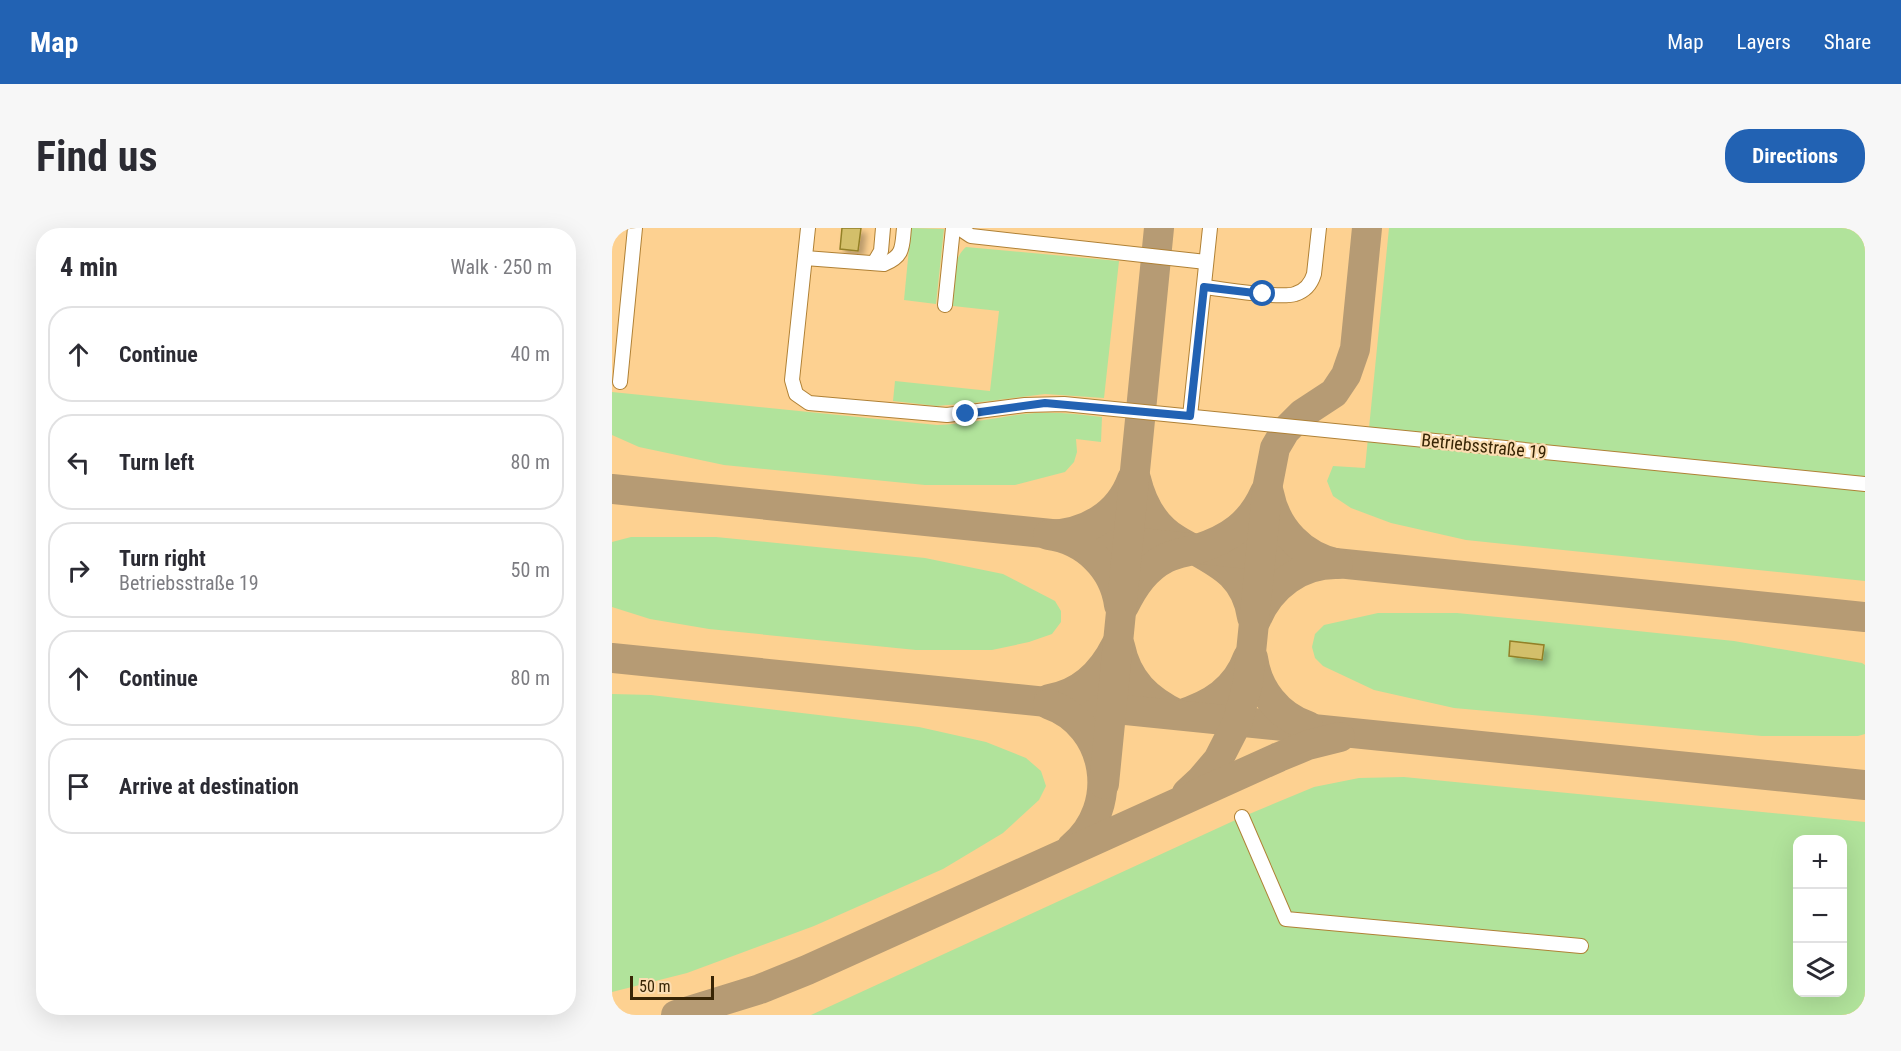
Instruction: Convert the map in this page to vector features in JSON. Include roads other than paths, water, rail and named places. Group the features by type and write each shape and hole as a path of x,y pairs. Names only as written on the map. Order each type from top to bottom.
{"lane":[{"path":"620,382 635,228"},
{"name":"Betriebsstraße 19","path":"808,228 792,380 794,391 809,403 947,415 1045,403 1102,407 1865,484"},
{"path":"874,263 881,251 883,228"},
{"path":"805,258 885,264 896,259 902,250 904,228"},
{"path":"945,305 953,228"},
{"path":"959,228 971,236 1206,262"},
{"path":"1190,416 1210,228"},
{"path":"1204,287 1285,296 1300,292 1312,281 1319,228"},
{"path":"1242,817 1286,919 1581,946"}]}
